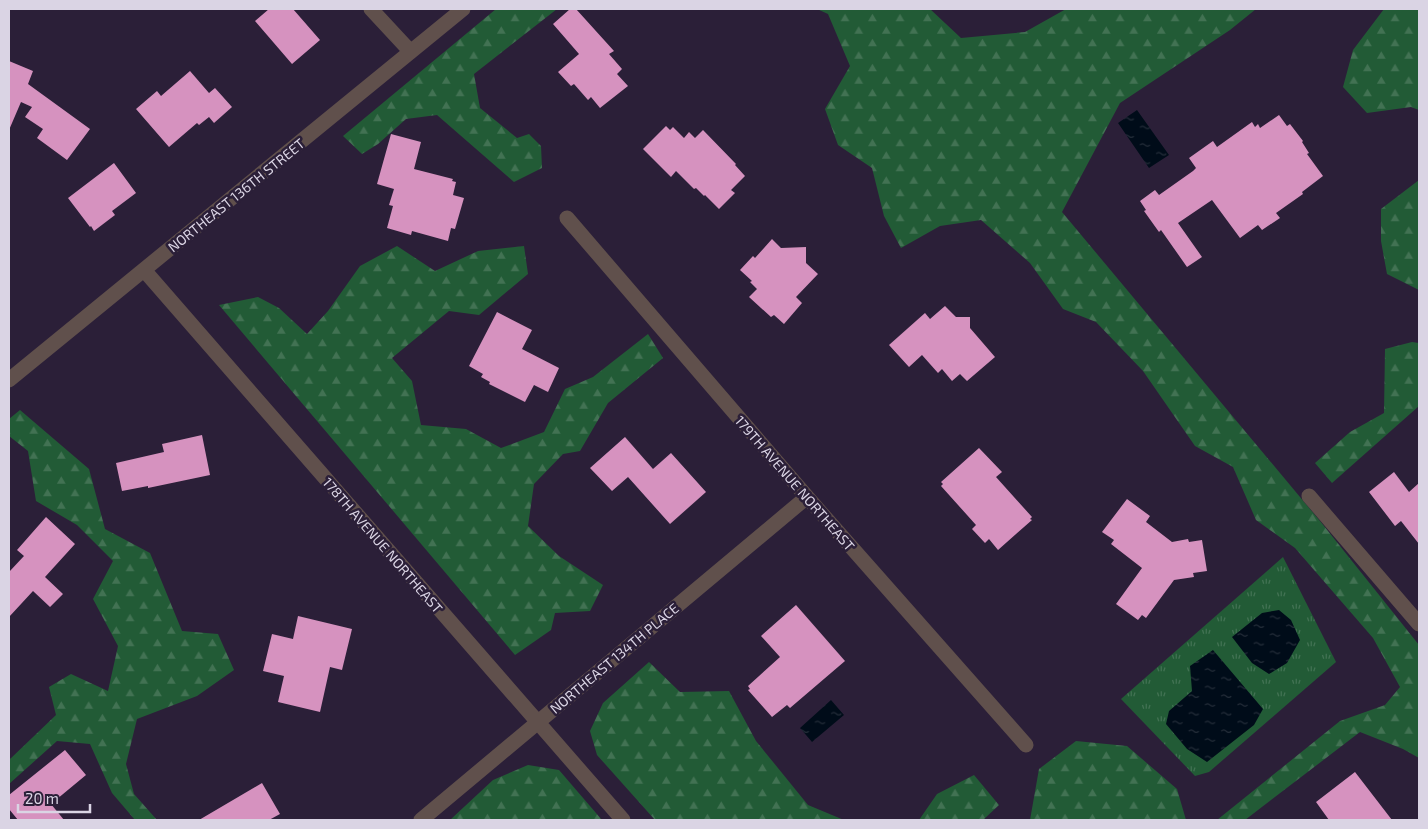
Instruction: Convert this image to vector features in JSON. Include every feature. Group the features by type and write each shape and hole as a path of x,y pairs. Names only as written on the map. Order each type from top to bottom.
{"street":[{"path":"371,9 410,51"},
{"name":"NORTHEAST 136TH STREET","path":"9,380 463,9"},
{"name":"179TH AVENUE NORTHEAST","path":"566,218 1026,745"},
{"name":"178TH AVENUE NORTHEAST","path":"144,270 623,820"},
{"path":"1309,496 1419,624"},
{"name":"NORTHEAST 134TH PLACE","path":"420,820 808,497"}],"green space":[{"path":"496,9 557,9 474,74 480,108 517,138 529,134 541,146 542,168 514,182 437,115 406,119 378,144 362,154 343,136"},
{"path":"817,9 930,9 961,38 1025,32 1066,9 1256,9 1230,30 1120,103 1062,212 1320,521 1419,645 1419,758 1403,749 1360,732 1245,820 1217,820 1340,721 1385,705 1400,687 1373,638 1295,548 1256,520 1233,467 1195,446 1143,371 1096,322 1063,309 1030,263 981,220 940,226 901,248 884,216 872,168 838,145 825,109 850,66 828,14"},
{"path":"1384,9 1419,9 1419,110 1411,107 1367,113 1343,87 1353,50"},
{"path":"1419,180 1419,290 1387,274 1381,241 1381,209"},
{"path":"397,246 435,271 478,251 524,246 528,274 479,315 449,311 392,358 412,381 421,425 466,429 501,448 544,432 565,389 593,377 648,334 663,358 608,403 580,451 563,454 534,484 528,526 559,556 603,585 590,611 555,613 551,630 515,655 219,305 258,297 279,308 307,334 328,311 360,266"},
{"path":"1412,342 1419,343 1419,406 1332,483 1315,463 1350,432 1384,413 1385,349"},
{"path":"20,410 89,469 105,529 150,553 182,631 218,634 234,670 197,696 137,719 126,764 134,794 157,820 135,820 112,793 90,744 57,741 9,784 9,760 56,715 49,687 71,674 108,691 118,646 93,599 113,561 77,525 36,501 28,451 9,436 9,419"},
{"path":"1283,557 1336,662 1209,772 1195,776 1121,699"},
{"path":"649,662 680,692 729,691 756,741 808,805 844,820 655,820 597,755 590,731 603,703"},
{"path":"1076,741 1127,746 1177,789 1186,820 1030,820 1039,769"},
{"path":"528,765 559,770 602,820 450,820 493,780"},
{"path":"974,775 999,805 983,820 919,820 937,794"}],"water":[{"path":"1137,110 1169,155 1149,168 1118,123"},
{"path":"1279,610 1291,620 1300,640 1287,663 1269,674 1252,663 1232,637 1262,613"},
{"path":"1213,650 1263,709 1254,725 1207,762 1187,749 1166,724 1169,711 1192,691 1190,666"},
{"path":"831,700 844,715 812,742 800,728"}],"building":[{"path":"269,9 293,9 320,40 292,64 255,21"},
{"path":"570,9 576,9 614,51 609,54 622,69 617,74 628,86 600,108 591,97 588,100 574,84 571,86 558,72 579,54 553,24"},
{"path":"9,61 33,71 28,84 90,129 67,160 37,138 43,129 25,117 32,107 21,102 9,130"},
{"path":"190,71 209,93 215,88 232,107 214,123 209,117 199,125 197,123 169,147 136,109 157,91 161,96"},
{"path":"1279,115 1287,126 1290,124 1303,141 1309,153 1307,154 1323,176 1302,192 1303,194 1276,213 1280,218 1262,230 1258,225 1240,238 1212,200 1178,223 1202,257 1187,267 1161,230 1159,232 1144,211 1146,210 1140,201 1155,190 1159,195 1193,171 1196,168 1189,158 1213,141 1217,147 1252,122 1255,127 1258,124 1260,128"},
{"path":"666,126 670,130 673,127 684,138 689,132 695,138 703,130 745,176 731,190 735,193 719,209 705,195 696,188 694,189 676,171 671,177 643,149"},
{"path":"391,134 421,142 414,169 453,179 452,181 456,182 453,195 464,198 455,229 451,228 448,241 412,231 411,235 387,228 393,206 389,205 394,189 377,184"},
{"path":"114,163 136,193 112,211 115,215 94,231 68,198"},
{"path":"772,239 781,248 806,247 806,263 818,274 796,297 802,303 784,324 774,315 771,317 749,297 757,289 750,282 752,281 740,270 753,256 755,258"},
{"path":"945,306 956,317 970,317 970,328 995,357 967,381 960,374 952,381 942,369 938,373 922,355 909,367 889,345 925,313 930,319"},
{"path":"497,312 532,330 522,349 559,368 548,392 534,385 525,402 489,384 490,382 481,377 483,374 469,366"},
{"path":"202,435 210,475 148,488 148,486 122,491 116,463 164,452 162,444"},
{"path":"625,437 653,469 671,453 706,492 670,524 628,477 612,491 590,468"},
{"path":"979,448 1002,472 996,477 1032,517 1030,519 1032,520 998,550 989,539 985,543 972,529 976,525 941,486 943,484 941,482"},
{"path":"1394,472 1409,492 1419,483 1419,544 1401,521 1395,526 1369,492"},
{"path":"1127,499 1150,516 1146,522 1172,542 1188,539 1189,542 1202,540 1207,571 1193,573 1194,577 1174,580 1146,618 1142,615 1138,620 1116,604 1142,568 1111,544 1114,540 1102,532"},
{"path":"46,517 75,544 45,577 63,594 50,607 33,591 9,617 9,572 24,556 17,550"},
{"path":"796,605 845,661 790,708 787,705 772,717 748,690 750,689 748,686 780,657 761,636"},
{"path":"298,616 352,629 342,670 330,667 320,712 278,702 284,676 263,671 272,634 293,639"},
{"path":"65,750 86,775 51,804 64,820 18,820 9,809 9,795"},
{"path":"1355,772 1392,820 1329,820 1316,802"},
{"path":"262,783 280,814 269,820 199,820"}]}
